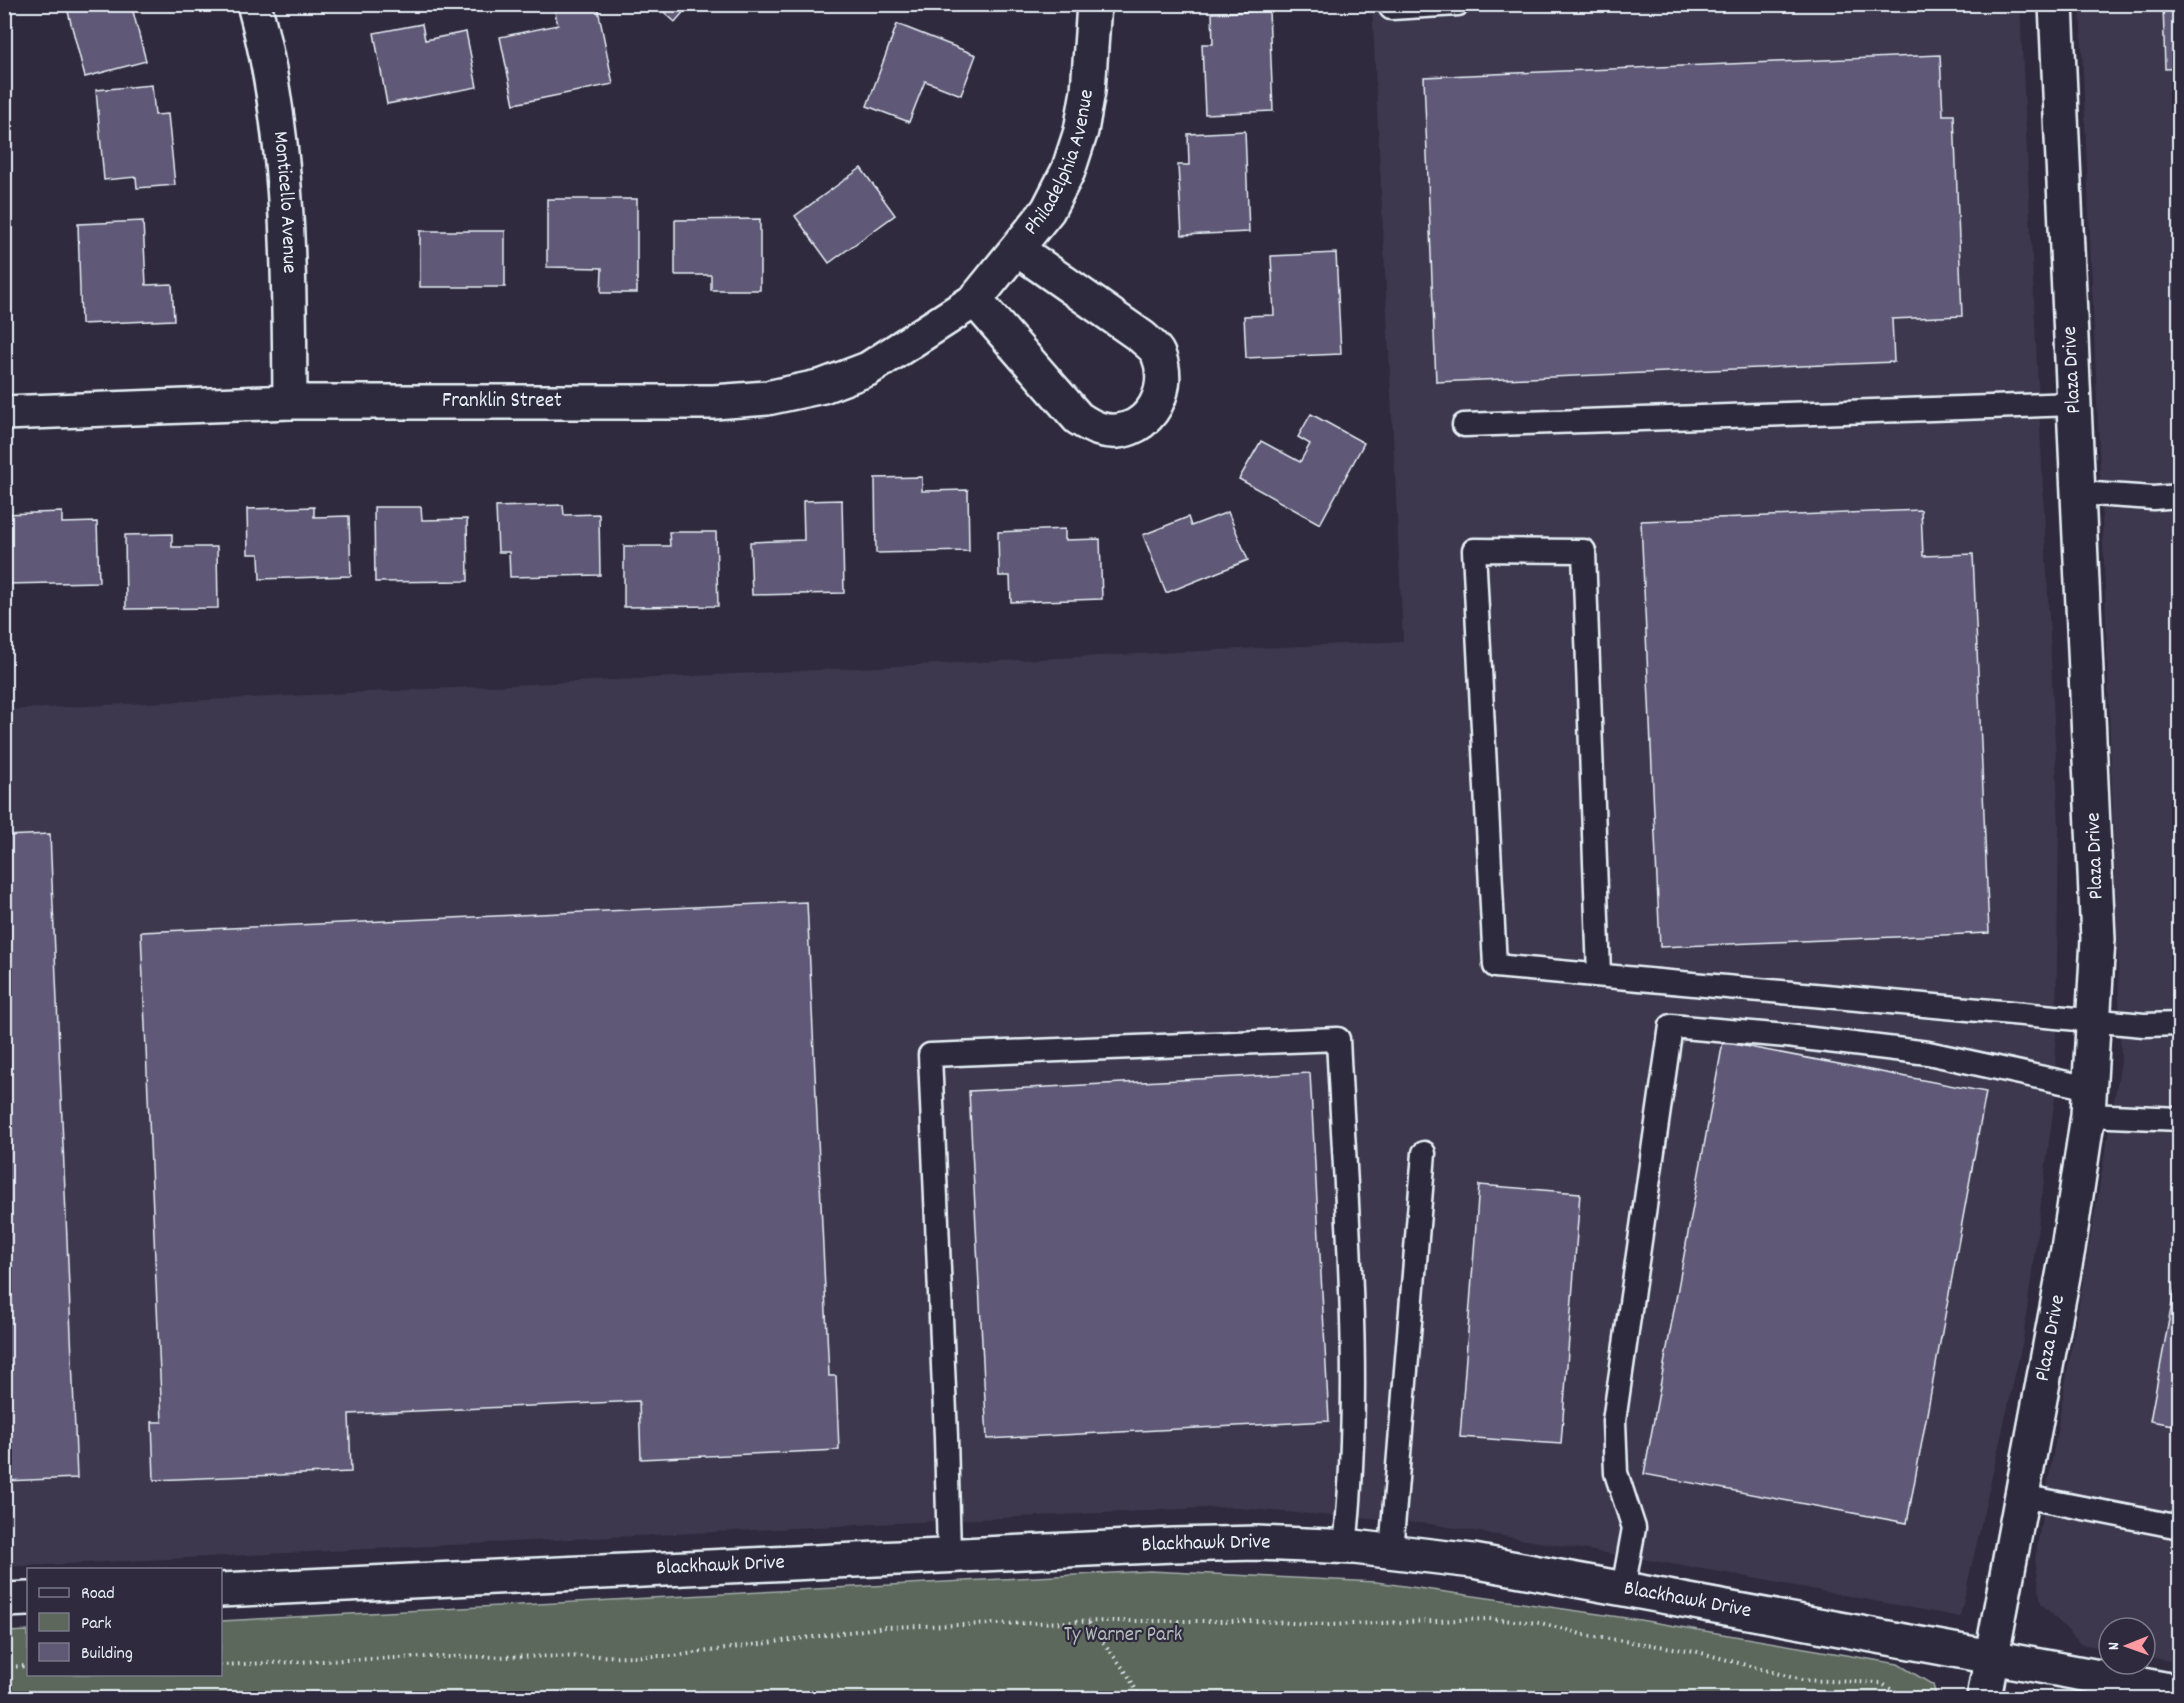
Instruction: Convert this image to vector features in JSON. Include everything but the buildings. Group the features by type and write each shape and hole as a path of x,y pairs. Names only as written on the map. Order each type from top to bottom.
{"street":[{"name":"Monticello Avenue","path":"254,4 265,45 279,124 288,238 290,402"},
{"name":"Philadelphia Avenue","path":"975,300 1048,210 1068,171 1081,131 1088,91 1094,4"},
{"name":"Plaza Drive","path":"1984,1698 2068,1249 2089,1101 2098,939 2096,852 2056,4"},
{"path":"975,300 1078,418 1098,429 1119,431 1136,426 1152,414 1162,395 1164,374 1157,352 1142,337 1018,249"},
{"name":"Franklin Street","path":"4,413 290,402 714,402 767,398 823,386 868,369 975,300"},
{"name":"Blackhawk Drive","path":"222,1590 1184,1545 1257,1544 1345,1547 1473,1561 2180,1692"},
{"path":"4,1600 27,1599"}],"lane":[{"path":"1391,6 1458,4"},
{"path":"1464,424 2075,404"},
{"path":"2079,493 2153,498 2180,496"},
{"path":"1599,975 1584,551 1474,550 1495,966 2144,1025 2180,1024"},
{"path":"1623,1589 1634,1528 1616,1473 1614,1421 1671,1026 1787,1036 1928,1053 2089,1101 2180,1119"},
{"path":"948,1555 946,1437 930,1055 1338,1040 1353,1339 1351,1487 1345,1547"},
{"path":"1391,1551 1424,1153"},
{"path":"2022,1496 2180,1527"}],"path":[{"path":"222,1665 422,1656 673,1656 885,1627 1260,1621 1326,1625 1520,1620 1541,1623 1588,1636 1694,1651 1802,1680 1881,1683 1905,1698"},
{"path":"1088,1622 1128,1675 1140,1698"},
{"path":"4,1667 27,1666"}],"shaded area":[{"path":"1372,5 2020,5 2059,826 2055,1097 2023,1340 1960,1617 1726,1573 1430,1524 1225,1507 5,1567 5,710 1403,641"},
{"path":"2080,5 2179,5 2179,1663 2157,1658 2157,1616 2097,1616 2097,1647 2081,1644 2041,1603 2035,1558 2121,1061 2105,590"}],"green space":[{"name":"Ty Warner Park","path":"1150,1571 1376,1582 1640,1620 1898,1664 1933,1685 1937,1698 5,1698 5,1632 27,1631 27,1676 222,1676 222,1621"}]}
